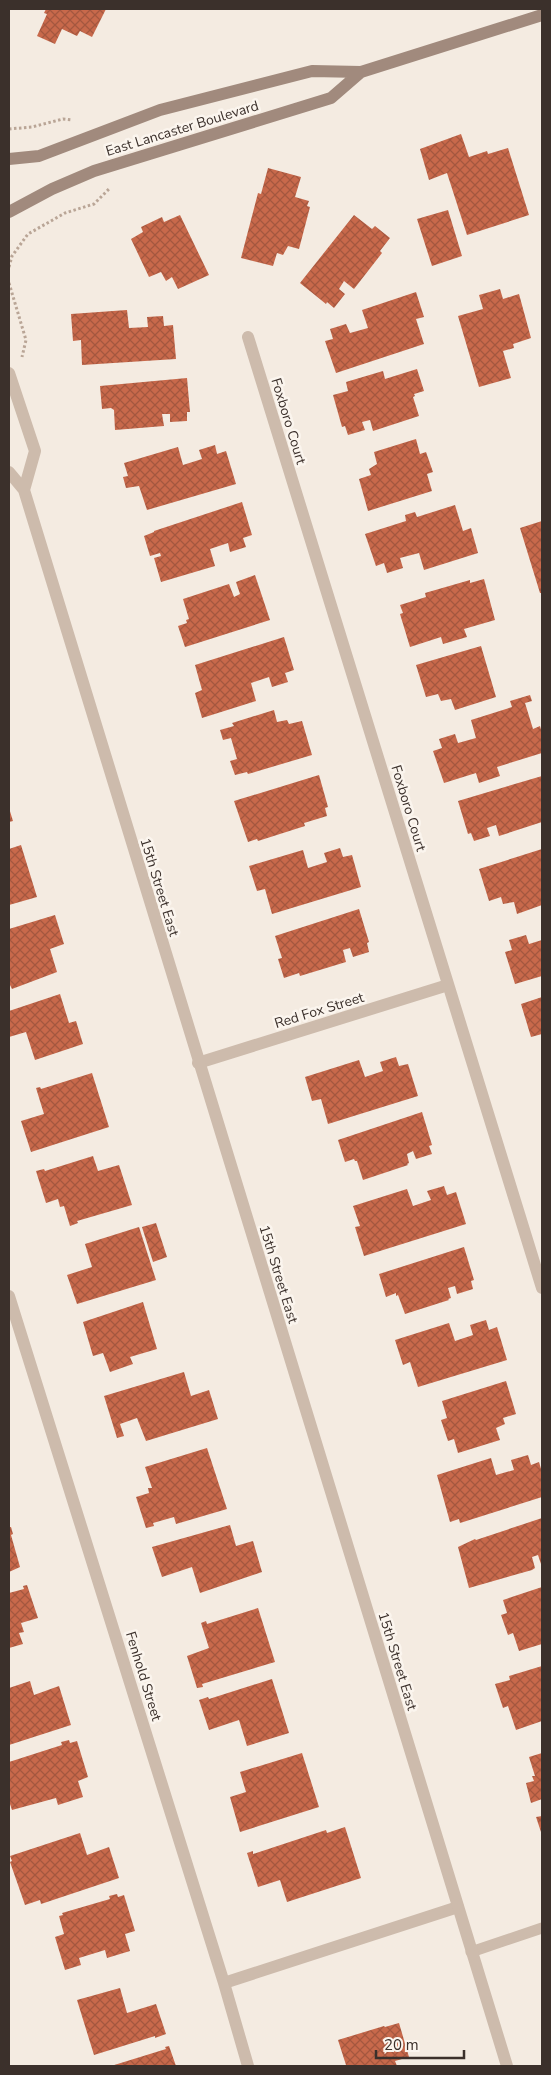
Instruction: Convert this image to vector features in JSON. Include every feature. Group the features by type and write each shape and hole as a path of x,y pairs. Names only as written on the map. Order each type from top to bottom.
{"main road":[{"name":"East Lancaster Boulevard","path":"9,159 39,156 160,110 312,71 360,72 542,15"},
{"name":"East Lancaster Boulevard","path":"9,212 52,189 94,171 331,98 360,72"}],"street":[{"name":"Foxboro Court","path":"248,337 542,1288"},
{"path":"9,373 35,452 24,490"},
{"name":"15th Street East","path":"9,472 24,490 198,1063 508,2066"},
{"name":"Red Fox Street","path":"198,1063 448,985"},
{"name":"Fenhold Street","path":"9,1296 224,1983 248,2066"},
{"path":"224,1983 458,1907"}],"lane":[{"path":"472,1952 542,1928"}],"path":[{"path":"9,129 62,119"},
{"path":"9,266 12,256 28,234 66,214 94,204"},
{"path":"9,284 11,301 26,340"}],"building":[{"path":"46,9 106,9 92,37 80,31 77,36 62,29 55,44 37,36 47,14 44,13"},
{"path":"461,134 469,157 487,151 488,154 508,148 529,215 467,235 447,173 429,180 420,149"},
{"path":"268,168 301,177 295,197 309,201 307,206 310,207 299,249 288,246 283,255 277,253 273,266 241,258 258,193 261,194"},
{"path":"448,210 462,256 432,266 417,219"},
{"path":"180,215 209,275 178,289 172,277 166,281 161,272 149,277 131,239 143,232 141,227 162,217 164,222"},
{"path":"354,215 372,229 375,226 390,238 380,251 382,253 354,289 344,281 339,289 345,294 334,308 327,302 326,304 300,283"},
{"path":"500,289 503,299 519,294 531,338 513,344 514,348 503,351 511,378 479,387 458,316 483,309 479,295"},
{"path":"416,292 424,317 416,319 424,344 336,373 325,341 333,339 330,329 346,324 350,333 368,328 362,310"},
{"path":"127,310 129,328 148,327 147,317 163,316 164,326 173,325 176,359 82,365 81,340 73,341 71,314"},
{"path":"417,369 424,391 414,394 415,396 413,397 419,416 373,431 370,420 362,422 365,430 348,435 345,426 342,427 333,395 348,391 346,382 383,371 385,379"},
{"path":"187,378 190,412 187,412 187,421 170,422 170,414 162,414 164,426 115,430 114,410 111,408 102,409 100,386"},
{"path":"416,439 420,454 426,452 433,472 427,474 432,491 368,511 359,479 371,475 369,469 377,464 374,452"},
{"path":"215,445 217,454 226,451 236,484 147,510 139,486 126,488 123,477 128,476 124,463 178,447 183,465 202,459 199,450"},
{"path":"242,502 252,535 243,538 246,547 230,552 228,543 210,549 215,566 161,582 154,558 161,556 160,553 150,556 144,536"},
{"path":"455,505 463,531 471,528 478,553 424,570 419,553 400,558 403,568 387,573 384,563 376,566 365,534 406,521 405,515 415,512 417,517"},
{"path":"542,521 542,593 540,593 520,528"},
{"path":"255,575 270,620 185,647 178,626 187,623 186,620 189,619 183,599 229,584 234,597 240,594 236,582"},
{"path":"484,579 495,620 464,629 467,637 443,644 441,637 410,647 400,614 403,613 400,605 426,597 425,593 470,580 470,583"},
{"path":"284,637 294,670 285,673 288,682 272,687 269,677 251,683 256,701 202,718 195,693 202,690 195,665"},
{"path":"481,646 496,697 455,710 451,699 441,701 438,694 426,697 416,665"},
{"path":"530,695 532,701 525,703 533,729 540,726 542,753 497,767 500,776 479,783 476,773 444,783 433,751 442,748 439,739 455,734 458,743 476,738 471,720 512,707 510,701"},
{"path":"274,710 277,722 287,720 289,724 302,721 312,755 248,774 247,772 235,775 230,761 237,759 231,738 223,740 220,730 234,726 232,723"},
{"path":"319,775 328,807 325,808 327,816 304,823 305,826 258,841 257,839 248,842 234,801"},
{"path":"542,776 542,822 499,836 496,825 487,828 490,836 474,841 471,833 468,834 458,801"},
{"path":"9,808 13,821 9,822"},
{"path":"21,845 37,897 9,905 9,849"},
{"path":"340,848 343,857 352,855 361,887 272,914 265,889 257,891 249,866 303,850 308,868 327,862 324,853"},
{"path":"542,849 542,905 517,914 514,902 503,904 501,897 489,901 479,869"},
{"path":"359,909 369,942 367,943 369,952 353,957 350,948 343,950 346,962 300,976 299,973 284,978 278,959 282,958 275,936"},
{"path":"55,915 64,944 50,949 57,972 12,989 9,985 9,929"},
{"path":"526,935 529,944 542,940 542,976 515,984 505,952 512,950 509,940"},
{"path":"60,994 69,1023 76,1021 83,1044 35,1060 26,1032 9,1037 9,1011"},
{"path":"542,997 542,1034 531,1037 521,1004"},
{"path":"396,1057 399,1066 408,1064 418,1096 328,1124 321,1099 312,1101 305,1077 359,1060 365,1077 383,1071 380,1062"},
{"path":"92,1073 109,1127 31,1152 21,1121 44,1114 36,1088 40,1087 41,1089"},
{"path":"422,1112 432,1145 429,1146 432,1154 416,1159 413,1151 407,1154 408,1165 363,1180 357,1161 354,1159 345,1162 338,1140"},
{"path":"93,1156 98,1171 119,1165 132,1205 77,1221 78,1223 70,1226 64,1206 60,1207 58,1199 46,1203 36,1171 44,1169 45,1171"},
{"path":"444,1186 447,1195 456,1192 466,1224 364,1256 355,1227 360,1226 353,1206 407,1189 413,1206 431,1200 427,1191"},
{"path":"156,1223 167,1257 153,1262 142,1227"},
{"path":"139,1227 156,1280 77,1304 67,1275 92,1267 85,1244"},
{"path":"464,1247 474,1280 471,1281 473,1289 457,1294 455,1286 448,1288 451,1298 449,1300 405,1314 396,1293 386,1297 379,1274"},
{"path":"143,1302 157,1349 130,1357 133,1364 110,1372 103,1353 93,1356 83,1322"},
{"path":"486,1320 489,1330 497,1327 507,1360 418,1387 410,1362 403,1365 395,1340 449,1323 455,1341 473,1335 470,1325"},
{"path":"184,1372 191,1396 209,1390 218,1419 146,1441 137,1418 120,1424 124,1436 117,1438 104,1396"},
{"path":"506,1381 516,1414 503,1418 505,1424 496,1428 500,1440 458,1453 454,1439 448,1441 441,1420 447,1418 442,1401"},
{"path":"207,1448 227,1509 176,1524 174,1517 153,1523 154,1526 146,1528 136,1497 149,1493 148,1488 152,1488 145,1467"},
{"path":"528,1455 531,1465 539,1462 542,1472 542,1497 460,1523 459,1519 450,1522 437,1475 491,1458 496,1475 514,1470 511,1460"},
{"path":"542,1518 542,1567 538,1555 532,1557 535,1568 532,1570 469,1588 458,1547 475,1539"},
{"path":"230,1525 236,1546 253,1541 262,1572 200,1593 192,1567 162,1577 152,1547"},
{"path":"9,1527 11,1527 13,1534 11,1535 20,1567 9,1572"},
{"path":"27,1585 38,1618 21,1623 24,1632 19,1633 23,1644 9,1648 9,1593 24,1589 23,1586"},
{"path":"542,1587 542,1644 519,1651 513,1633 508,1635 501,1615 507,1613 503,1600"},
{"path":"258,1608 275,1662 202,1684 203,1687 197,1688 187,1656 209,1648 201,1623 206,1621 207,1624"},
{"path":"542,1666 542,1721 516,1730 508,1706 503,1708 495,1684 510,1680 509,1676"},
{"path":"272,1679 289,1733 247,1746 239,1720 209,1730 199,1700 208,1697 209,1699"},
{"path":"30,1681 34,1695 59,1686 71,1725 9,1745 9,1688"},
{"path":"69,1740 70,1743 77,1741 88,1777 78,1781 83,1797 58,1805 56,1798 12,1810 9,1801 9,1762 62,1745 61,1742"},
{"path":"302,1753 319,1807 240,1832 230,1797 246,1792 240,1772"},
{"path":"542,1753 542,1799 531,1803 526,1783 534,1781 532,1776 535,1776 529,1757"},
{"path":"542,1816 542,1835 536,1817"},
{"path":"345,1827 361,1878 287,1902 280,1880 258,1887 247,1853 253,1851 253,1854 326,1830 327,1833"},
{"path":"80,1833 87,1855 109,1847 119,1878 41,1904 40,1900 25,1905 10,1862 12,1861 10,1856"},
{"path":"117,1894 118,1897 124,1895 135,1931 125,1934 130,1951 107,1958 105,1950 79,1958 81,1965 65,1970 55,1937 64,1934 59,1916 63,1915 62,1913 110,1899 109,1896"},
{"path":"120,1988 127,2013 156,2004 166,2034 94,2055 77,2000"},
{"path":"399,2023 409,2057 395,2061 397,2066 342,2066 346,2065 338,2040"},
{"path":"169,2046 176,2066 111,2066 166,2049 165,2047"}]}
